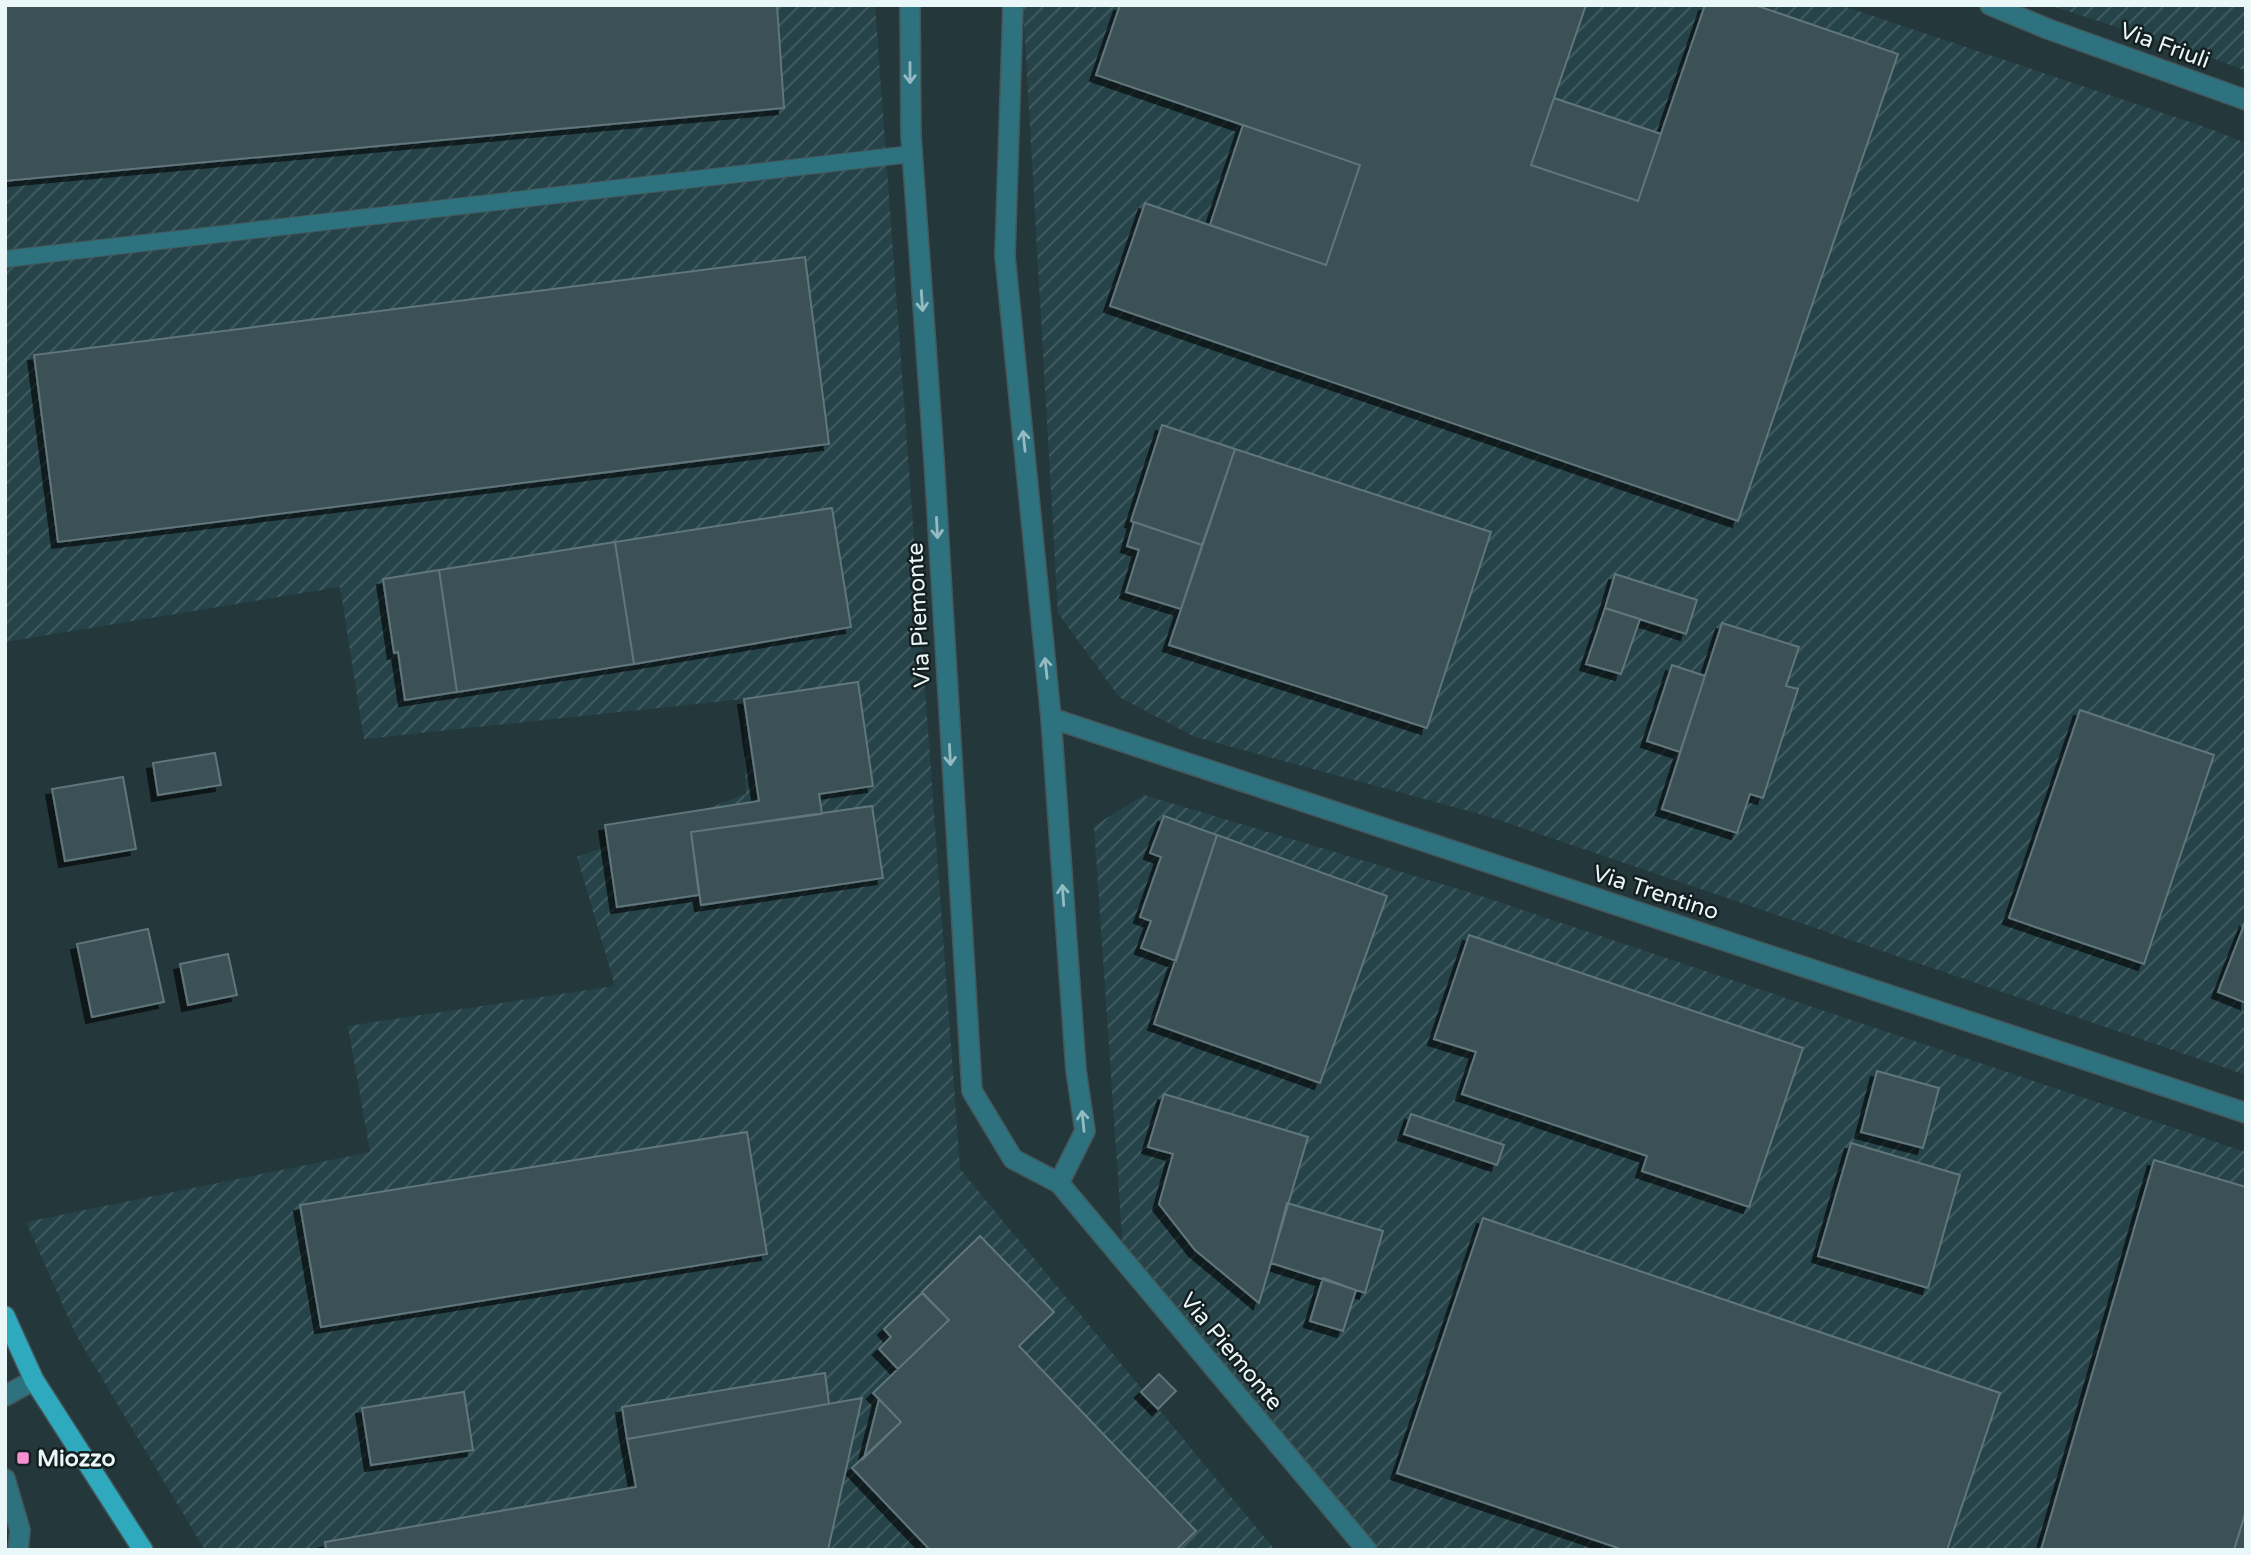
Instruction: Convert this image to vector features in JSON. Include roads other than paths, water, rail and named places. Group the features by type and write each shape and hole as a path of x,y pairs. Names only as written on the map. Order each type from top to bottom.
{"main road":[{"path":"5,1316 10,1341 143,1550"}],"street":[{"name":"Via Piemonte","path":"910,5 912,154 933,446 972,1091 1013,1159 1059,1183 1367,1550"},
{"path":"1013,5 1005,256 1051,718 1076,1070 1085,1131 1059,1183"},
{"name":"Via Friuli","path":"1990,5 2048,29 2246,100"},
{"name":"Via Trentino","path":"1051,718 2246,1113"},
{"path":"5,1396 34,1380"},
{"path":"5,1479 20,1530 18,1550"}],"lane":[{"path":"5,259 912,154"}],"place":[{"name":"Miozzo","path":"23,1458"}]}
